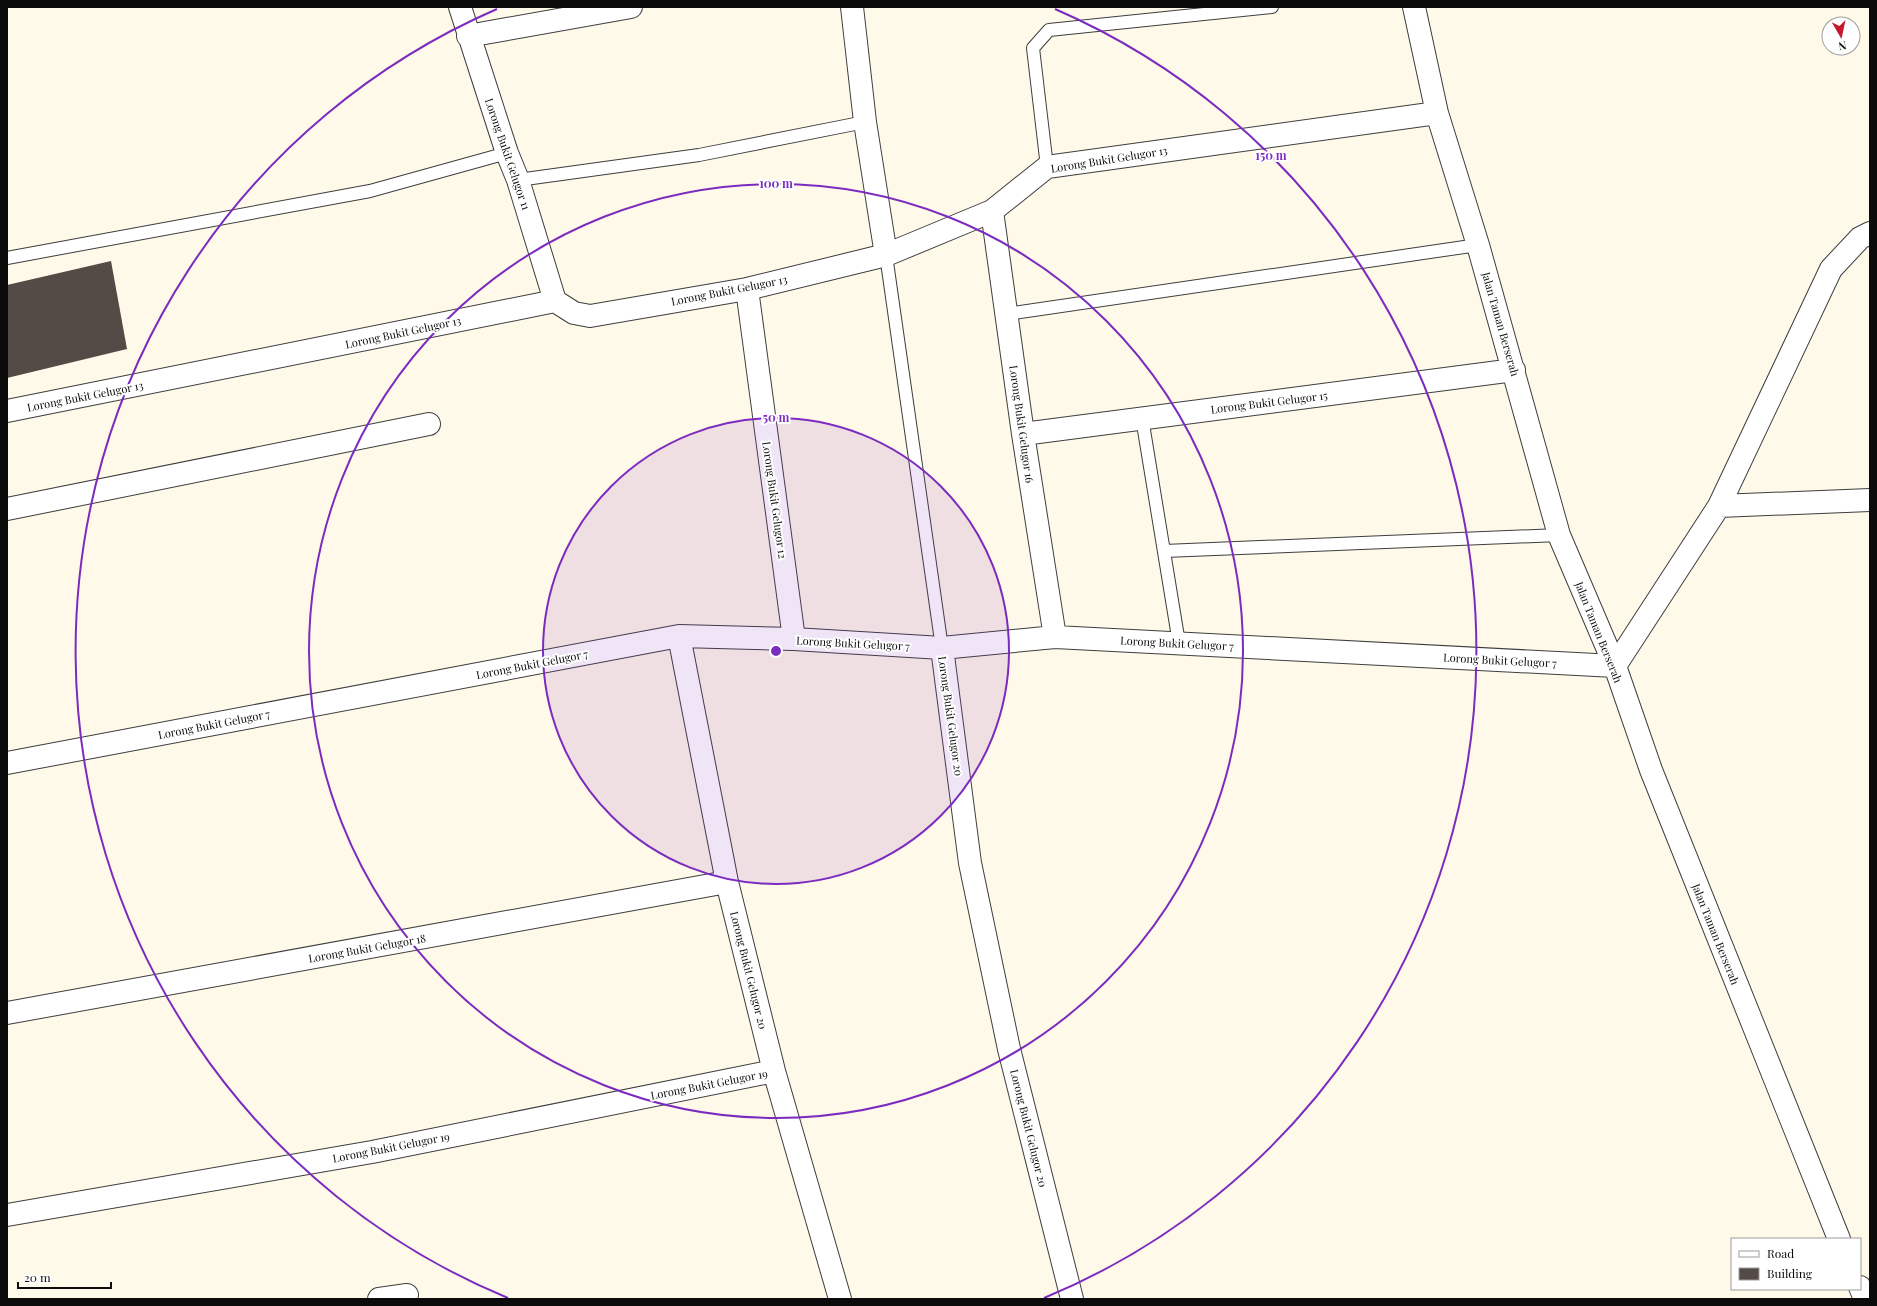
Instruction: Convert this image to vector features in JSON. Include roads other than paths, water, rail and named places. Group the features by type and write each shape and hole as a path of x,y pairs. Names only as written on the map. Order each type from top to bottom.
{"street":[{"name":"Lorong Bukit Gelugor 11","path":"460,7 468,36 507,153 518,180 555,301"},
{"path":"468,36 631,7"},
{"path":"852,7 865,122 886,255"},
{"name":"Jalan Taman Berserah","path":"1414,7 1437,113 1478,245 1559,535 1615,666 1651,770 1839,1238"},
{"name":"Lorong Bukit Gelugor 13","path":"7,411 555,301 574,313 590,316 747,289 886,255 992,211 1048,167 1437,113"},
{"name":"Lorong Bukit Gelugor 16","path":"992,211 1023,434 1055,637"},
{"path":"1615,666 1719,506 1831,269 1860,238 1870,233"},
{"name":"Lorong Bukit Gelugor 12","path":"747,289 794,639"},
{"name":"Lorong Bukit Gelugor 15","path":"1023,434 1514,370"},
{"path":"7,509 429,424"},
{"path":"1719,506 1870,500"},
{"name":"Lorong Bukit Gelugor 7","path":"7,763 679,636 794,639 942,648 1055,637 1615,666"},
{"name":"Lorong Bukit Gelugor 20","path":"679,636 727,882 774,1071 840,1299"},
{"name":"Lorong Bukit Gelugor 20","path":"942,648 970,864 1009,1049 1072,1299"},
{"name":"Lorong Bukit Gelugor 18","path":"7,1013 727,882"},
{"name":"Lorong Bukit Gelugor 19","path":"7,1215 372,1152 774,1071"},
{"path":"1861,1289 1865,1299"},
{"path":"380,1299 408,1295"}],"lane":[{"path":"1048,167 1033,48 1049,30 1272,7"},
{"path":"518,180 699,155 865,122"},
{"path":"7,258 370,191 507,153"},
{"path":"1007,314 1478,245"},
{"path":"886,255 942,648"},
{"path":"1142,418 1179,643"},
{"path":"1164,551 1559,535"}]}
